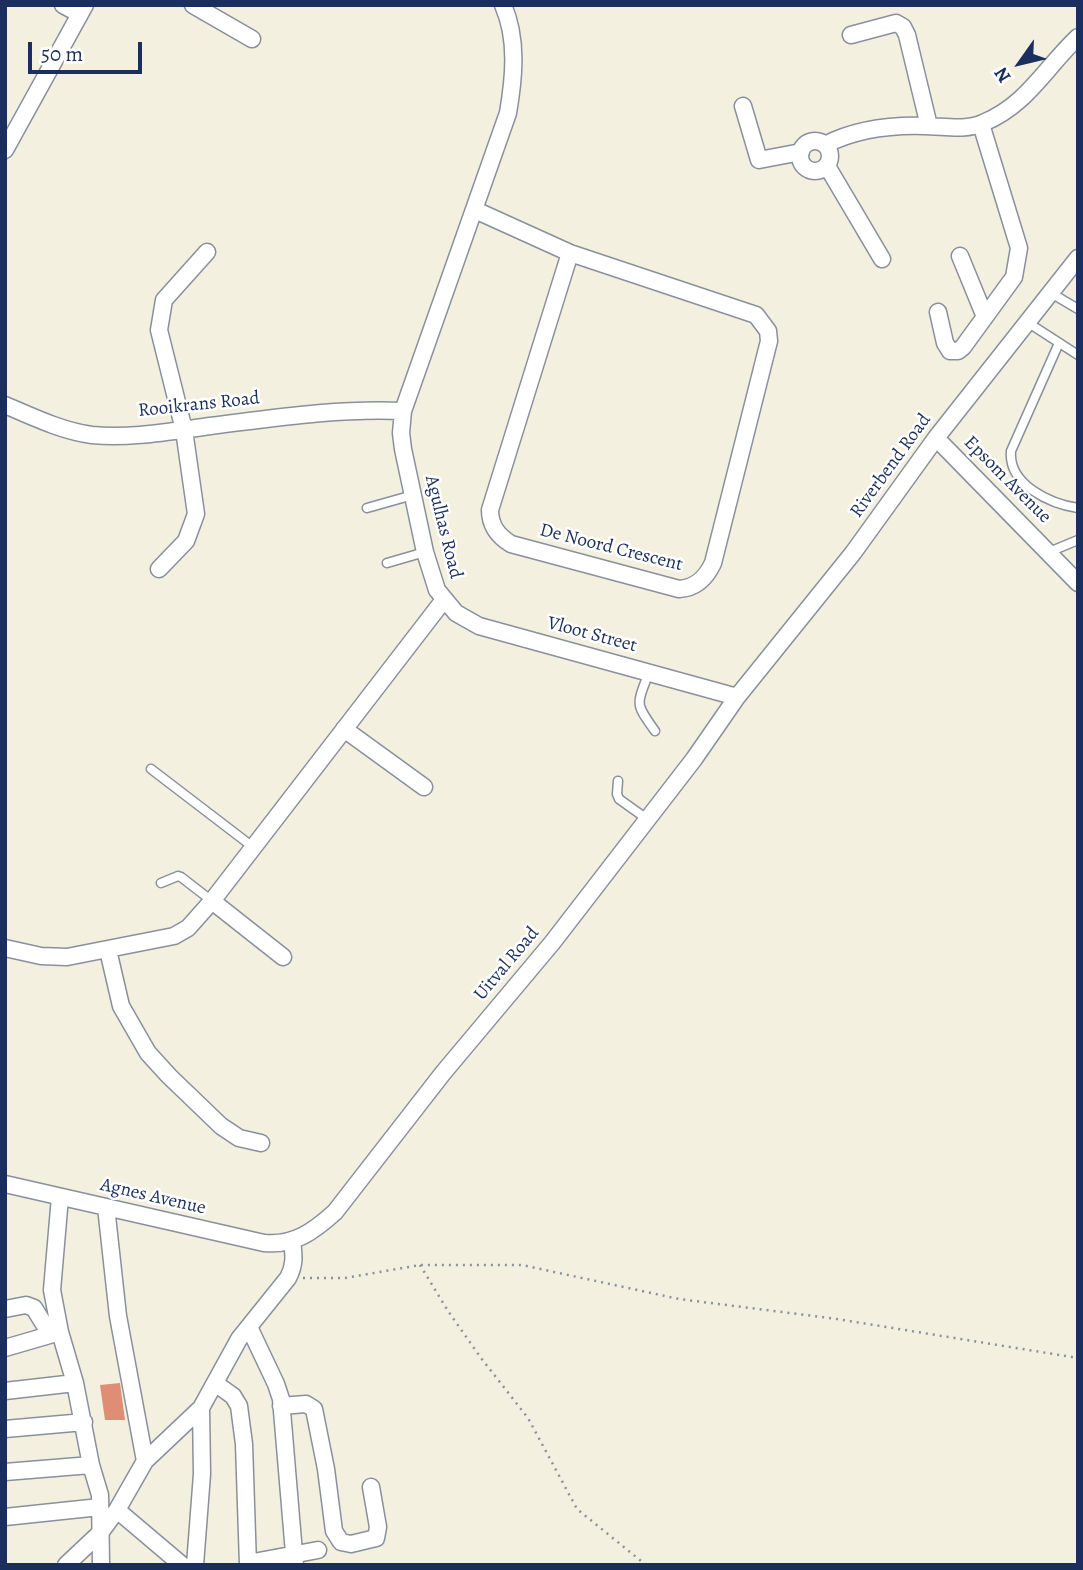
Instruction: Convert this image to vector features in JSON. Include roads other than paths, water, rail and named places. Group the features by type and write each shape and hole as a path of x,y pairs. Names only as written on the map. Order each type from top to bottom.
{"street":[{"path":"5,150 83,9 63,5"},
{"path":"193,5 252,39"},
{"name":"Agulhas Road","path":"5,948 41,956 67,957 174,936 188,928 212,901 443,601 429,571 413,495 401,433 403,411 503,131 514,84 513,47 503,5"},
{"path":"851,35 896,23 903,27 929,126"},
{"path":"825,145 856,131 897,125 951,128 981,124 1007,111 1026,97 1078,37"},
{"path":"743,106 759,160 800,152 808,143 814,141 825,145 830,155 827,166 882,258"},
{"path":"938,312 945,343 950,351 958,351 1014,277 1019,248 981,124"},
{"path":"800,152 805,168 816,171 827,166"},
{"name":"De Noord Crescent","path":"475,210 570,253 756,315 768,331 769,341 713,563 705,576 693,587 679,589 511,544 498,534 492,525 490,510 570,253"},
{"path":"159,569 186,541 196,514 184,430 159,330 160,315 164,300 207,252"},
{"path":"960,256 985,317"},
{"name":"Riverbend Road","path":"737,698 853,553 936,438 1078,258"},
{"name":"Rooikrans Road","path":"5,405 50,424 89,434 105,435 184,430 358,409 403,411"},
{"name":"Epsom Avenue","path":"936,438 1078,583"},
{"name":"Vloot Street","path":"443,601 463,619 479,626 737,698"},
{"name":"Uitval Road","path":"292,1241 318,1227 335,1212 443,1073 552,943 737,698"},
{"path":"344,729 424,787"},
{"path":"212,901 282,957"},
{"path":"108,950 121,1006 148,1053 220,1126 239,1138 261,1143"},
{"name":"Agnes Avenue","path":"5,1184 264,1243 292,1241"},
{"path":"55,1333 52,1282 60,1197"},
{"path":"106,1207 118,1316 145,1461"},
{"path":"66,1565 100,1533 117,1510 145,1461 201,1408 229,1355 288,1278 295,1257 292,1241"},
{"path":"5,1309 26,1306 34,1308 55,1333 75,1383 91,1465 97,1482 101,1565"},
{"path":"249,1327 276,1384 281,1406 294,1560"},
{"path":"5,1348 55,1333"},
{"path":"5,1391 75,1383"},
{"path":"216,1384 233,1396 239,1406 244,1444 248,1564 294,1560 318,1550"},
{"path":"281,1406 306,1405 314,1409 326,1469 334,1531 341,1542 351,1544 376,1538 378,1527 371,1487"},
{"path":"195,1565 202,1474 201,1408"},
{"path":"5,1429 84,1422"},
{"path":"5,1472 91,1465"},
{"path":"5,1517 100,1507"},
{"path":"117,1510 182,1565"}],"lane":[{"path":"1051,293 1078,309"},
{"path":"1027,322 1078,355"},
{"path":"1059,343 1010,458 1019,475 1037,495 1053,503 1078,508"},
{"path":"367,508 413,495"},
{"path":"1049,552 1078,540"},
{"path":"387,563 425,552"},
{"path":"649,672 638,703 641,712 655,731"},
{"path":"151,769 253,847"},
{"path":"618,781 619,799 647,820"},
{"path":"162,883 177,876 181,877 212,901"}]}
